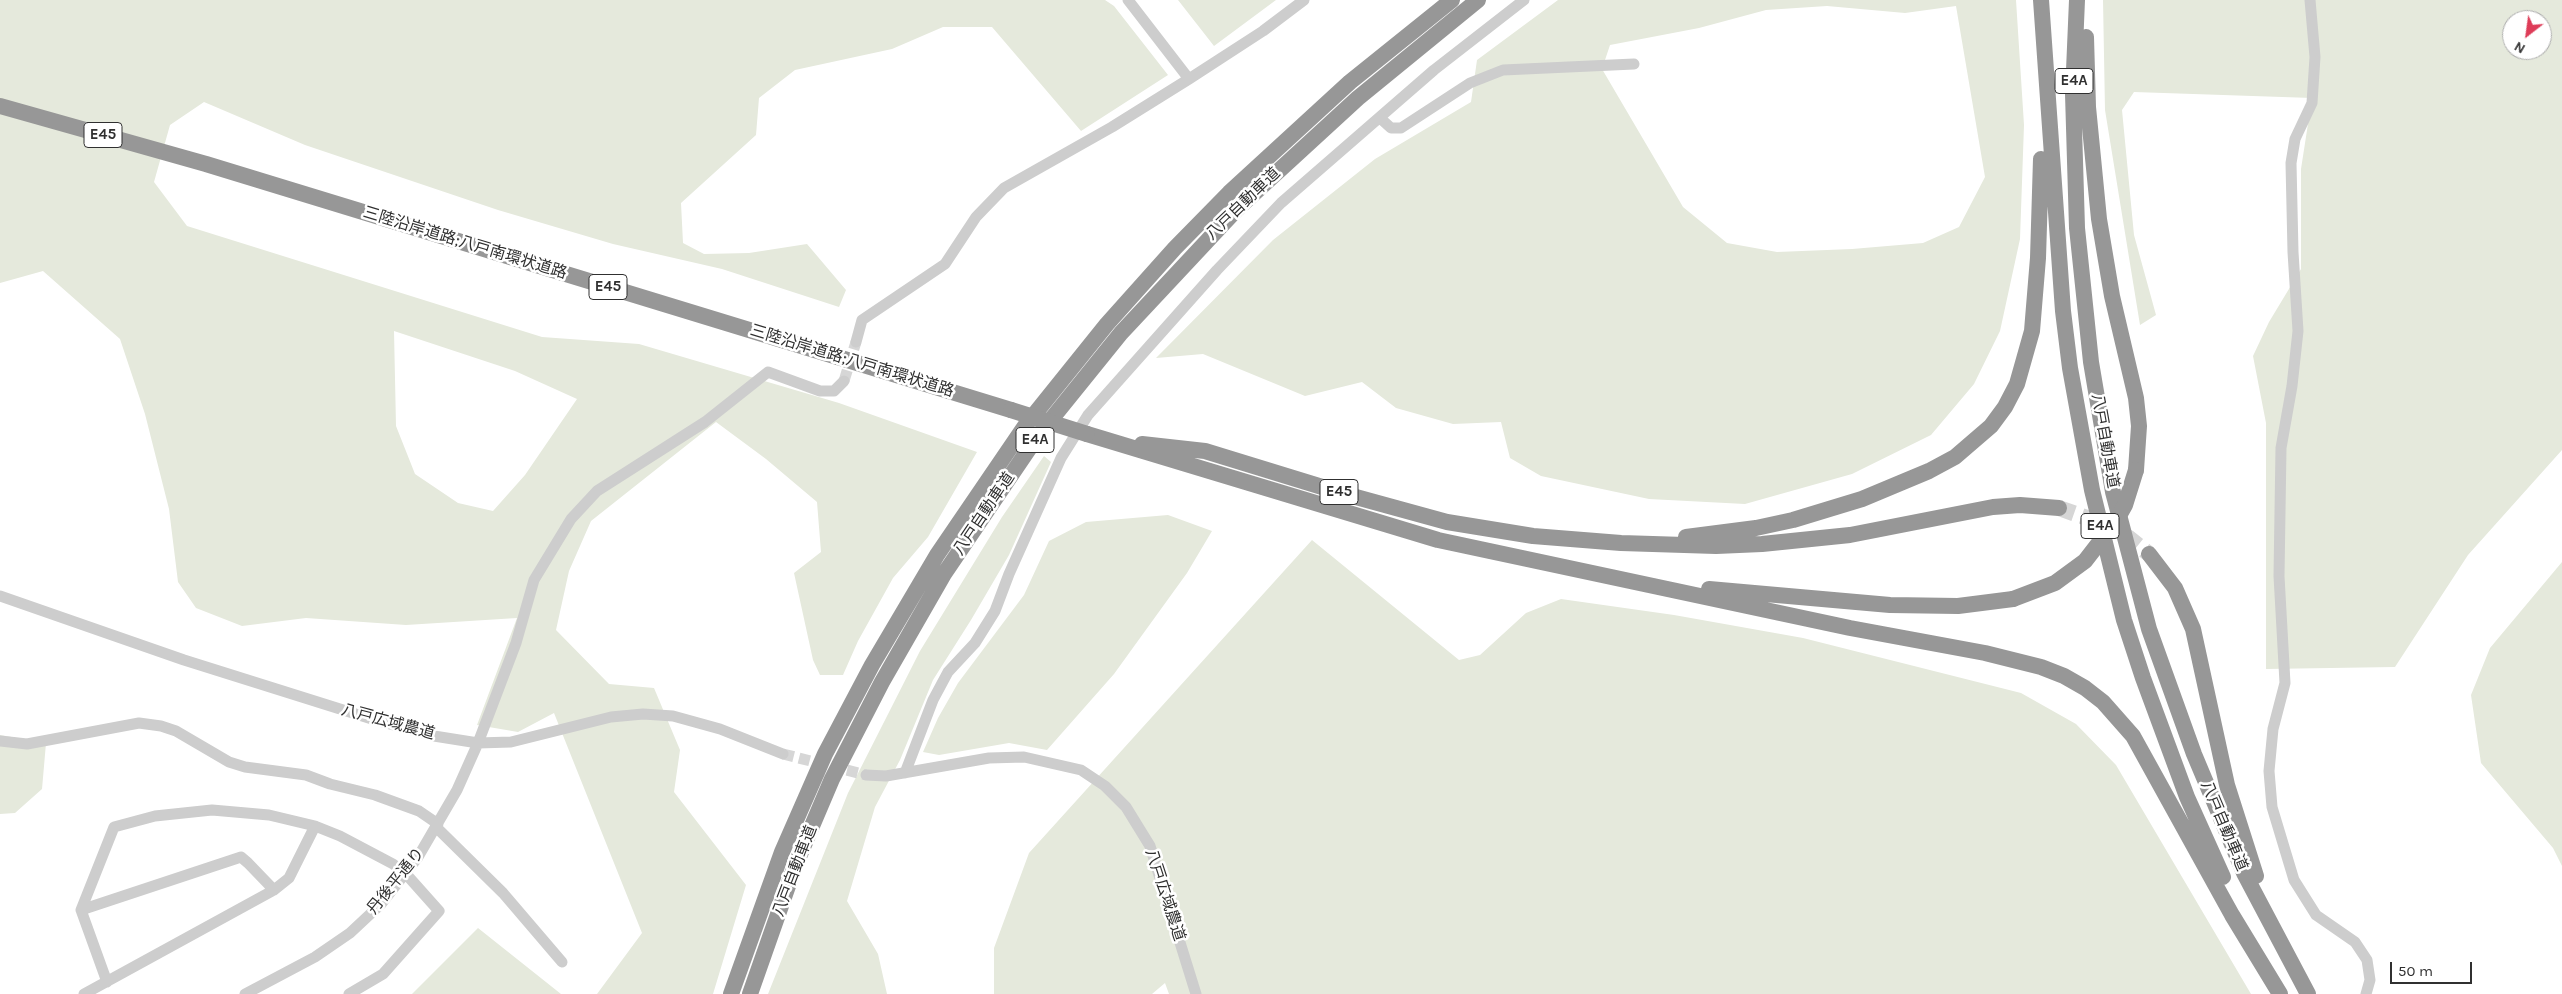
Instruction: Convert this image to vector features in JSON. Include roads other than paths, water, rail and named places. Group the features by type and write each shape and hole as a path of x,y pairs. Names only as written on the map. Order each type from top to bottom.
{"highway":[{"name":"八戸自動車道","path":"731,994 782,852 825,754 872,665 937,555 1025,426 1107,324 1174,248 1229,193 1350,82 1452,0"},
{"name":"八戸自動車道","path":"750,994 795,866 832,780 882,682 944,574 1037,437 1121,333 1236,209 1358,98 1478,0"},
{"name":"八戸自動車道","path":"2041,0 2056,247 2068,359 2090,482 2109,564 2143,678 2187,797 2232,898 2280,994"},
{"name":"八戸自動車道","path":"2077,0 2073,94 2077,228 2091,362 2113,492 2150,629 2194,754 2244,873 2306,990"},
{"path":"1562,567 1706,588 1890,605 1958,606 2013,599 2055,583 2085,561 2116,521 2124,505 2136,470 2139,426 2136,398 2105,258 2093,169 2086,56 2086,0"},
{"path":"1580,540 1670,538 1756,528 1793,520 1862,499 1929,471 1955,457 1991,426 2005,407 2017,384 2032,331 2036,300 2041,204 2042,26"},
{"name":"三陸沿岸道路;八戸南環状道路","path":"0,106 206,164 1438,540 1562,567"},
{"name":"三陸沿岸道路;八戸南環状道路","path":"1093,436 1206,451 1398,510 1455,524 1488,530 1580,540"},
{"path":"1580,540 1668,546 1762,544 1850,535 1993,508 2020,505 2059,508"},
{"path":"2149,554 2175,588 2192,629 2236,818 2260,887 2306,990"},
{"path":"1562,567 1850,628 2017,660 2041,667 2085,688 2103,702 2133,736 2232,915 2280,994"}],"street":[{"path":"1128,0 1189,79"},
{"path":"856,342 862,320 945,264 976,217 1004,188 1112,127 1189,79 1263,30 1304,0"},
{"path":"905,773 933,700 948,672 975,643 995,611 1008,574 1060,458 1088,415 1217,270 1281,203 1434,70 1524,0"},
{"path":"2310,0 2314,57 2312,103 2295,139 2291,163 2293,252 2298,331 2292,386 2281,448 2279,576 2285,683 2273,729 2269,771 2272,807 2294,880 2316,915 2355,942 2367,960 2370,980 2366,994"},
{"path":"1380,118 1391,128 1401,128 1470,83 1503,70 1634,64"},
{"name":"丹後平通り","path":"245,994 315,957 350,932 381,904 406,874 437,826 478,743 516,643 534,580 572,519 597,491 705,422 768,372 820,391 834,391 844,381"},
{"name":"八戸広域農道","path":"0,596 184,660 375,720 434,736 478,743 511,742 611,718 643,714 674,716 720,729 783,754"},
{"path":"0,741 27,744 139,723 161,726 176,731 229,762 306,775 330,784 375,795 419,811 437,826 503,893 562,962"},
{"name":"八戸広域農道","path":"866,775 886,776 989,758 1024,757 1081,770 1106,786 1126,807 1150,846 1196,994"},
{"path":"107,982 81,910 114,828 155,816 212,810 269,814 315,826 340,836 393,864 406,874 439,911 383,974 349,994"},
{"path":"84,994 274,890 289,878 315,826"},
{"path":"81,910 241,858 248,862 274,890"}],"tunnel":[{"path":"844,381 856,342"},
{"path":"2059,508 2104,524 2129,538 2149,554"},
{"path":"783,754 866,775"}]}
